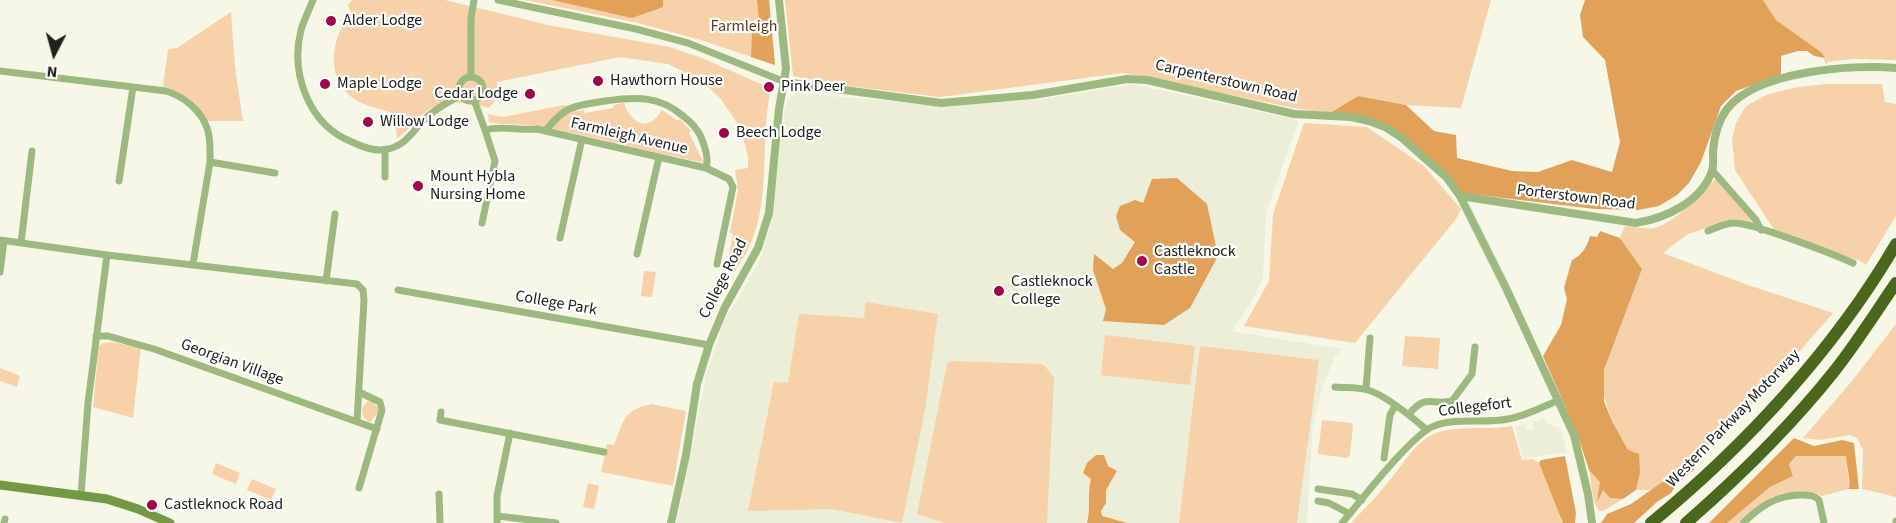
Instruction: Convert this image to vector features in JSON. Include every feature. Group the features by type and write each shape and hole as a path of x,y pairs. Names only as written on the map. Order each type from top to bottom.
{"highway":[{"name":"Western Parkway Motorway","path":"1651,523 1725,456 1783,396 1817,357 1881,270 1896,244"},
{"path":"1686,523 1747,469 1801,411 1836,369 1896,283"}],"main road":[{"path":"0,485 114,501 170,523"}],"street":[{"path":"313,0 301,31 299,47 301,81 309,104 329,130 366,148 385,150 406,141 438,108 461,95"},
{"path":"471,77 471,18 474,0"},
{"path":"498,0 636,29 688,43 785,82"},
{"name":"College Road","path":"671,523 686,455 697,384 709,345 721,314 751,263 769,213 779,109 786,69 779,0"},
{"name":"Porterstown Road","path":"1460,196 1636,223 1655,219 1670,214 1703,188 1712,170 1718,128 1727,109 1740,96 1774,81 1816,71 1849,67 1896,68"},
{"path":"0,71 166,90 188,101 207,128 210,162 193,264"},
{"path":"471,77 477,78 482,86 481,94 474,100 465,99 461,95 459,87 461,82 471,77"},
{"name":"Carpenterstown Road","path":"785,82 940,103 1033,95 1127,79 1147,80 1294,114 1351,117 1385,127 1402,138 1446,177 1460,196 1574,435 1582,465 1592,523"},
{"path":"119,181 133,87"},
{"name":"Farmleigh Avenue","path":"545,131 569,109 632,97 653,99 675,108 698,130 706,149 708,160 706,168"},
{"path":"474,100 495,162 482,223"},
{"name":"Farmleigh Avenue","path":"486,130 494,127 545,131 706,168 729,179 732,183 717,264"},
{"path":"560,238 582,140"},
{"path":"385,150 385,177"},
{"path":"21,243 32,151"},
{"path":"637,254 659,157"},
{"path":"210,162 275,173"},
{"path":"1712,170 1756,220 1761,230"},
{"path":"326,281 335,214"},
{"path":"1708,231 1732,223 1761,230 1853,263"},
{"path":"0,272 2,241 357,284 363,290 364,300 357,421"},
{"path":"81,495 88,403 107,255"},
{"name":"College Park","path":"398,290 709,345"},
{"name":"Georgian Village","path":"96,336 115,338 154,349 377,429"},
{"path":"1366,389 1370,338"},
{"name":"Collegefort","path":"1409,414 1418,403 1452,401 1472,374 1475,347"},
{"name":"Collegefort","path":"1335,387 1366,389 1375,393 1409,414 1427,430"},
{"path":"359,392 380,402 382,410 359,488"},
{"name":"Collegefort","path":"1342,523 1410,445 1427,430 1446,423 1507,420 1527,415 1559,400"},
{"path":"1384,458 1390,415 1395,406"},
{"path":"441,412 440,420 604,452"},
{"path":"510,433 497,496 497,520 556,523"},
{"path":"1318,489 1352,494 1362,501"},
{"path":"439,494 440,523"},
{"path":"1743,523 1774,499 1812,495 1819,500 1824,523"},
{"path":"1318,501 1329,503 1350,514"}],"shaded area":[{"path":"552,0 663,0 663,7 632,18"},
{"path":"757,0 769,0 775,65 751,57 752,33 759,20"},
{"path":"1585,0 1763,0 1776,20 1821,52 1825,58 1814,56 1807,51 1781,56 1781,75 1736,91 1721,106 1701,162 1689,183 1677,195 1659,206 1638,210 1595,209 1462,193 1447,175 1404,135 1330,113 1358,96 1406,105 1434,131 1456,135 1457,158 1512,171 1538,172 1572,160 1612,172 1620,142 1605,60 1583,37 1580,15"},
{"name":"Castleknock College","path":"1133,84 1299,120 1266,213 1263,277 1250,305 1232,331 1342,349 1334,358 1323,386 1313,423 1307,523 677,523 707,372 724,322 760,260 771,223 785,109 789,98 796,93 943,106 1043,99"},
{"path":"1177,178 1207,204 1218,256 1190,308 1164,325 1103,321 1106,309 1093,270 1094,254 1113,269 1122,263 1135,242 1120,230 1116,216 1120,206 1135,200 1143,203 1152,179"},
{"path":"1600,231 1620,238 1642,269 1604,370 1604,401 1628,450 1639,454 1640,473 1636,490 1623,499 1610,498 1603,490 1597,502 1600,482 1589,470 1577,433 1543,356 1561,325 1567,299 1564,288 1572,260 1584,250 1590,236 1597,237"},
{"path":"1543,418 1548,424 1560,428 1567,452 1523,459 1515,427 1526,424 1527,431 1534,429 1533,422"},
{"path":"1794,438 1814,446 1842,440 1854,443 1859,489 1849,489 1846,456 1796,456 1789,464 1793,476 1770,487 1727,523 1709,523"},
{"path":"1096,455 1104,455 1108,466 1117,471 1106,490 1106,503 1101,511 1102,516 1127,523 1087,523 1091,479 1083,473 1087,463"},
{"path":"1565,456 1576,513 1575,523 1563,523 1539,463 1541,460"},
{"path":"1688,464 1695,469 1678,483 1671,493 1657,502 1634,523 1601,523 1607,514 1631,504"}],"green space":[{"path":"352,0 445,0 548,25 670,47 702,58 765,86 770,93 761,207 748,250 735,271 726,268 733,235 730,232 738,190 735,170 748,168 748,157 740,127 720,98 702,81 668,64 620,57 497,82 498,97 489,108 461,103 439,104 428,110 397,138 396,126 392,126 390,112 354,99 342,87 337,77 334,66 336,44 339,33 351,13 348,5"},
{"name":"Farmleigh","path":"525,0 769,0 775,65 704,41 638,23"},
{"path":"785,0 1491,0 1461,108 1406,105 1358,96 1330,113 1299,109 1123,73 940,97 848,86 793,76"},
{"path":"1763,0 1896,0 1896,60 1853,59 1828,62 1826,65 1821,52 1776,20"},
{"path":"231,12 235,67 243,121 207,121 199,108 189,99 163,86 168,49 177,48"},
{"path":"1826,84 1882,84 1885,102 1896,104 1896,216 1866,265 1775,231 1735,170 1732,140 1736,123 1746,106 1766,95 1798,87"},
{"path":"624,103 631,116 643,124 653,120 662,110 678,121 680,119 691,131 689,133 703,161 544,127 489,122 488,114 503,117 564,105 577,111 584,110 585,113 613,108 614,105"},
{"path":"1304,123 1367,127 1424,166 1461,209 1456,219 1355,343 1244,326 1269,281 1273,214"},
{"path":"1716,178 1756,225 1735,219 1688,234 1663,253 1748,285 1833,313 1725,431 1652,490 1636,490 1640,473 1612,421 1603,393 1604,370 1642,269 1620,238 1625,226 1654,228 1670,221 1696,200"},
{"path":"644,271 656,272 652,297 641,296"},
{"path":"866,302 938,314 925,410 902,523 832,509 748,511 774,382 788,383 799,314 864,318"},
{"path":"1896,324 1896,497 1862,489 1863,450 1857,438 1850,435 1820,440 1803,438 1852,381"},
{"path":"1105,335 1195,346 1190,385 1101,375"},
{"path":"1405,336 1440,338 1438,369 1402,366"},
{"path":"112,342 141,348 133,418 93,407 99,346"},
{"path":"1200,346 1319,360 1297,523 1179,523"},
{"path":"950,361 1043,364 1054,378 1047,523 945,523 917,514 947,364"},
{"path":"0,368 20,376 17,387 0,381"},
{"path":"368,401 373,402 378,408 378,413 370,422 364,418 362,412"},
{"path":"652,404 686,411 673,486 601,472 607,444 614,445 626,417 635,409"},
{"path":"1322,420 1353,425 1350,456 1347,458 1318,454"},
{"path":"1512,426 1522,460 1532,459 1539,463 1560,512 1562,523 1351,523 1415,448 1427,438 1453,429"},
{"path":"1796,456 1846,456 1849,489 1822,496 1815,493 1783,493 1771,497 1737,523 1727,523 1770,487 1793,476 1789,464"},
{"path":"216,463 240,473 236,484 212,474"},
{"path":"1589,470 1602,481 1610,498 1623,499 1599,511 1594,502"},
{"path":"252,479 276,489 271,500 247,490"},
{"path":"588,483 599,486 594,509 583,507"}],"place":[{"name":"Alder Lodge","path":"331,21"},
{"name":"Hawthorn House","path":"598,81"},
{"name":"Maple Lodge","path":"325,84"},
{"name":"Pink Deer","path":"769,87"},
{"name":"Cedar Lodge","path":"530,94"},
{"name":"Willow Lodge","path":"368,122"},
{"name":"Beech Lodge","path":"724,133"},
{"name":"Mount Hybla Nursing Home","path":"418,186"},
{"name":"Castleknock Castle","path":"1142,261"},
{"name":"Castleknock College","path":"999,291"},
{"name":"Castleknock Road","path":"152,505"}]}
